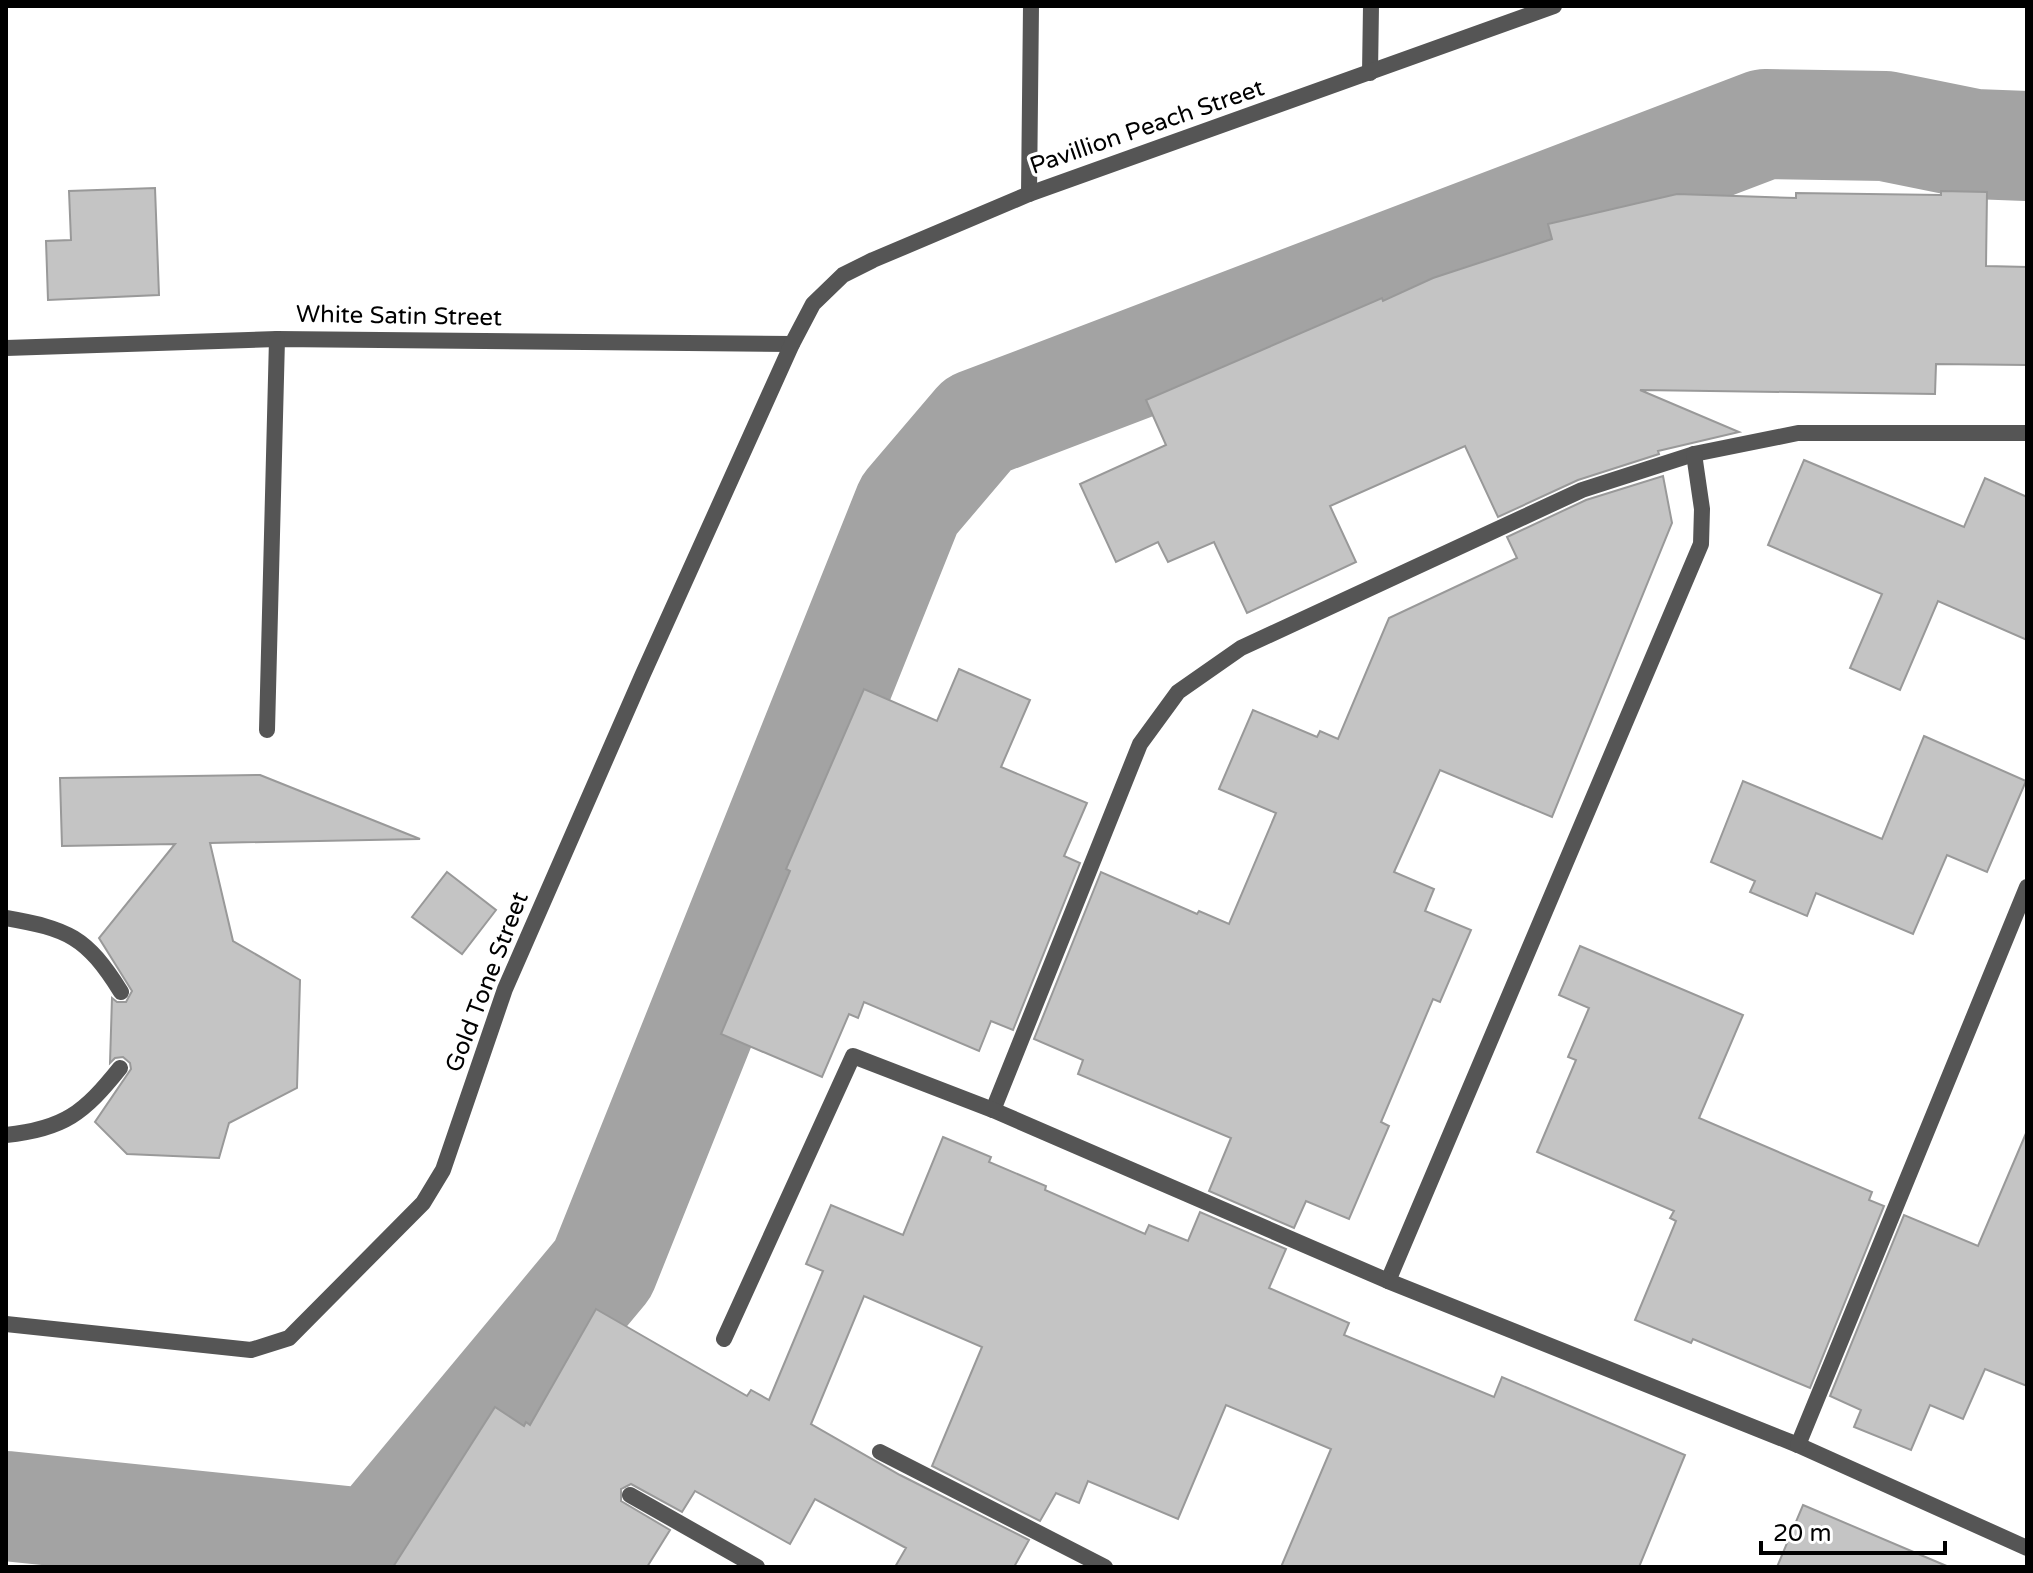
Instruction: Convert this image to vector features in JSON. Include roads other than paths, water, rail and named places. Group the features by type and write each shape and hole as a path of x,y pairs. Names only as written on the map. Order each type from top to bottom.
{"street":[{"path":"1029,194 1031,6"},
{"path":"1370,73 1371,6"},
{"name":"Pavillion Peach Street","path":"792,344 813,304 843,275 1029,194 1554,6"},
{"path":"267,730 277,339"},
{"name":"White Satin Street","path":"6,348 277,339 792,344"},
{"name":"Gold Tone Street","path":"6,1324 251,1350 289,1338 423,1203 443,1170 505,989 792,344"},
{"path":"993,1110 1140,744 1178,692 1241,648 1582,490 1694,454 1798,433 2027,433"},
{"path":"1388,1281 1701,544 1702,509 1694,454"},
{"path":"1798,1445 2027,887"},
{"path":"6,918 52,926 83,942 121,992"},
{"path":"724,1339 853,1056 993,1110 1388,1281 1798,1445 2027,1548"},
{"path":"6,1135 41,1131 74,1116 97,1097 120,1068"},
{"path":"880,1452 1105,1567"},
{"path":"630,1495 757,1567"}],"waterway":[{"path":"6,1506 374,1544 603,1269 909,505 978,424 1765,124 1885,126 1974,144 2027,146"}]}
